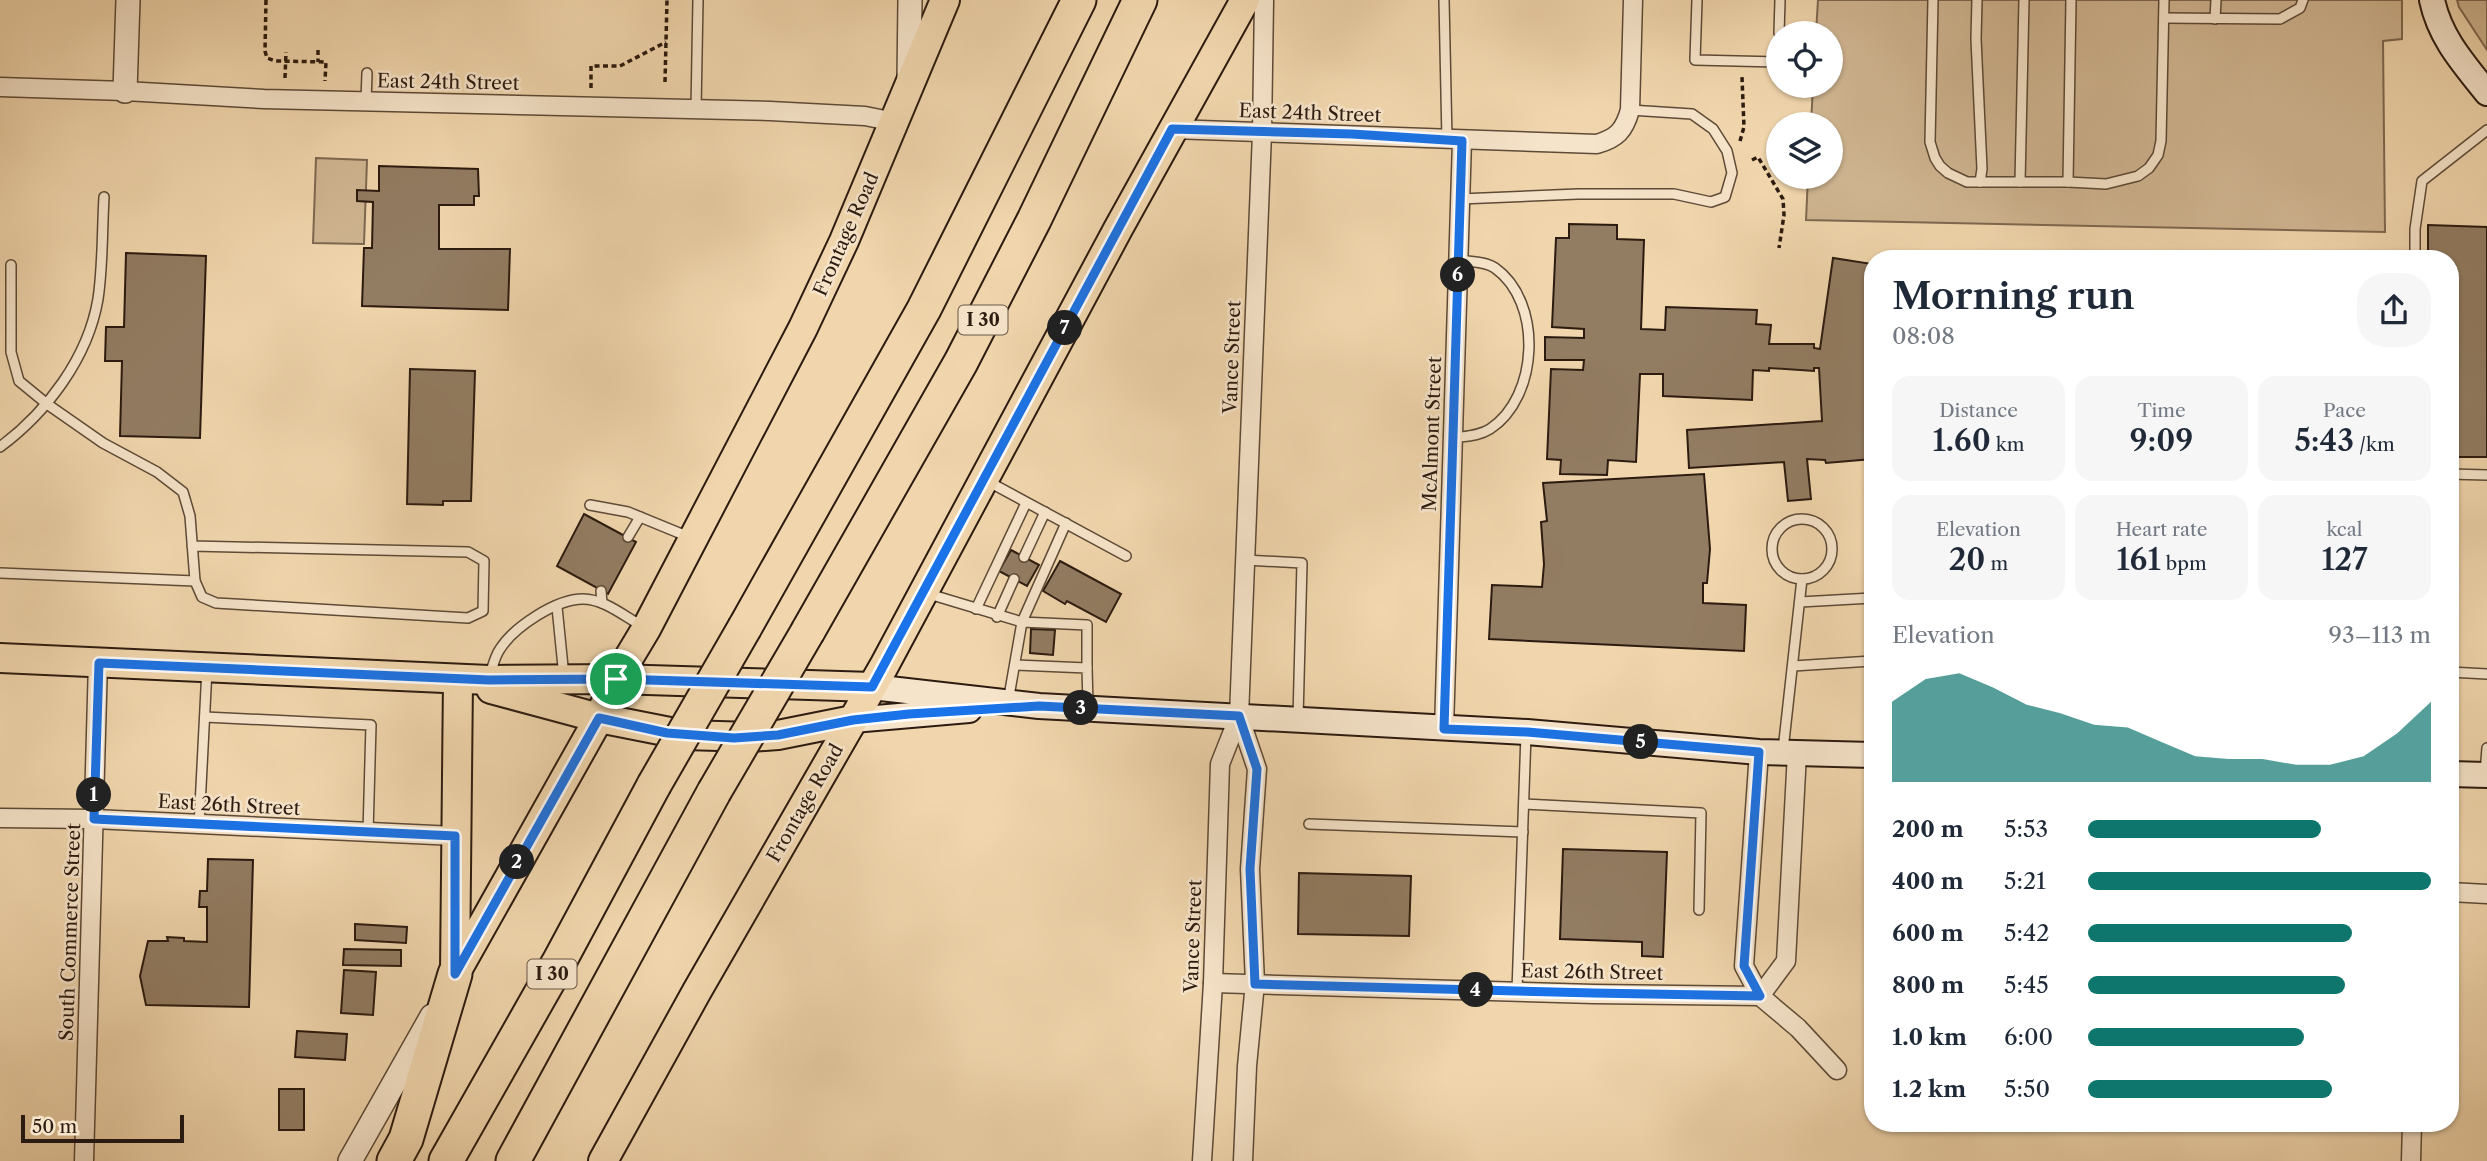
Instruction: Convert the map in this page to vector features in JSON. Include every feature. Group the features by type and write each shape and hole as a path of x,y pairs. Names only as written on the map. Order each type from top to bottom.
{"highway":[{"name":"I 30","path":"446,1161 559,962 654,785 923,309 1079,0"},
{"name":"I 30","path":"513,1161 714,792 961,362 1034,220 1140,0"},
{"path":"394,1161 410,1127 455,974"}],"main road":[{"name":"Frontage Road","path":"455,974 599,718 616,679 646,629 803,328 844,241 945,0"},
{"name":"Frontage Road","path":"603,1161 872,687 1172,129 1245,0"},
{"path":"2432,0 2435,17 2446,40 2487,93"},
{"path":"0,658 458,679 487,684 599,718 667,733 734,738 778,735 853,720 909,714 1039,706"},
{"path":"455,974 458,679"},
{"path":"487,684 616,679 872,687 1039,706 1527,732 1780,752 1864,755"},
{"path":"2459,774 2486,775"}],"street":[{"path":"125,91 128,0"},
{"path":"909,87 910,0"},
{"name":"Vance Street","path":"1202,1161 1213,983 1220,764 1239,716 1262,133 1264,0"},
{"path":"1455,140 1597,144 1619,135 1630,110 1633,0"},
{"name":"East 24th Street","path":"0,87 264,99 695,109 865,116 895,122"},
{"name":"East 24th Street","path":"1172,129 1455,140"},
{"name":"McAlmont Street","path":"1444,729 1459,260 1460,199 1455,140"},
{"name":"South Commerce Street","path":"84,1161 99,663"},
{"name":"Vance Street","path":"1239,716 1257,769 1250,869 1255,984 1247,1066 1243,1161"},
{"path":"1780,752 1744,966 1760,996 1798,1028 1837,1070"},
{"path":"1760,996 1786,961 1780,752"},
{"name":"East 26th Street","path":"0,818 94,819 455,836"},
{"path":"2459,892 2487,894"},
{"name":"Frontage Road","path":"350,1161 455,974"},
{"name":"East 26th Street","path":"1213,983 1760,996"},
{"path":"2411,1161 2412,1132"}],"lane":[{"path":"695,109 698,0"},
{"path":"1444,0 1455,140"},
{"path":"1697,0 1695,60 1766,62"},
{"path":"1779,21 1780,0"},
{"path":"1933,0 1930,142 1935,158 1948,173 1966,182 2106,184 2138,176 2149,168 2158,155 2161,141 2164,0"},
{"path":"1977,0 1976,39 1982,169 1980,182"},
{"path":"2020,182 2024,0"},
{"path":"2068,182 2071,0"},
{"path":"2216,0 2216,19"},
{"path":"2164,18 2280,19 2300,8 2303,0"},
{"path":"366,101 367,73"},
{"path":"1460,199 1578,194 1674,194 1711,202 1725,197 1732,173 1727,150 1713,128 1692,114 1630,110"},
{"path":"2415,250 2415,229 2422,181 2487,131"},
{"path":"0,447 47,404 75,363 87,335 98,299 104,197"},
{"path":"1453,438 1476,435 1490,429 1504,416 1521,391 1527,376 1530,341 1527,321 1514,290 1505,278 1486,263 1459,260"},
{"path":"10,265 10,352 19,380 47,404 103,443 157,472 183,492 190,516 192,545 195,580 202,597 216,603 468,618 483,611 484,561 468,552 192,545"},
{"path":"2459,474 2487,475"},
{"path":"984,479 1126,556"},
{"path":"976,609 1026,503"},
{"path":"590,505 628,512 693,539"},
{"path":"1024,557 1045,512"},
{"path":"628,537 640,517"},
{"path":"1802,520 1813,521 1828,535 1832,555 1828,565 1812,578 1802,579 1784,574 1773,558 1773,540 1785,525 1802,520"},
{"path":"1008,703 1022,622 1066,523"},
{"path":"1245,560 1301,563 1298,720"},
{"path":"0,573 195,580"},
{"path":"998,617 1014,579"},
{"path":"1780,752 1802,579"},
{"path":"601,591 602,603"},
{"path":"923,592 998,617 1022,622 1087,625 1088,709"},
{"path":"1800,602 1864,598"},
{"path":"487,684 499,649 518,629 557,607 583,599 602,603 646,629"},
{"path":"557,607 565,679"},
{"path":"1793,666 1864,662"},
{"path":"1015,665 1087,667"},
{"path":"199,826 207,667"},
{"path":"2459,672 2487,674"},
{"path":"205,717 371,725 368,832"},
{"path":"1517,991 1527,732"},
{"path":"2486,775 2487,748"},
{"path":"1524,804 1701,813 1699,910"},
{"path":"1309,824 1523,832"}],"path":[{"path":"266,0 267,58 326,62 325,80"},
{"path":"664,82 667,0"},
{"path":"592,66 620,66 666,41"},
{"path":"318,50 318,62"},
{"path":"285,78 286,52"},
{"path":"1740,141 1744,127 1742,73"},
{"path":"1752,160 1758,157 1783,199 1784,215 1779,248"}],"shaded area":[{"path":"1818,0 2402,0 2402,39 2383,41 2385,232 1806,220 1807,189 1843,189 1843,112 1812,112 1812,98 1843,98 1843,21 1817,21"},
{"path":"2457,0 2487,0 2487,50 2459,7"},
{"path":"316,158 367,160 364,244 313,243"}],"building":[{"path":"379,166 478,169 479,196 474,196 474,205 439,205 439,249 510,249 508,310 362,306 364,248 372,248 373,202 357,201 357,190 379,191"},
{"path":"1569,224 1617,225 1617,239 1644,240 1641,329 1665,330 1666,307 1757,310 1756,324 1771,325 1769,344 1814,344 1814,348 1820,349 1833,258 1864,263 1864,460 1826,463 1825,460 1807,459 1811,499 1788,501 1784,462 1689,468 1687,430 1822,421 1819,368 1814,368 1814,371 1769,368 1769,371 1753,370 1752,400 1663,396 1663,374 1640,374 1636,462 1608,460 1607,475 1560,474 1561,460 1547,459 1551,369 1583,370 1584,360 1545,360 1545,337 1584,338 1584,329 1552,327 1556,238 1569,238"},
{"path":"2428,225 2487,227 2487,457 2459,457 2459,250 2428,250"},
{"path":"126,253 206,256 200,438 120,436 122,361 105,361 106,327 124,327"},
{"path":"410,369 475,371 471,501 443,501 443,505 407,504"},
{"path":"1704,474 1710,549 1707,583 1703,583 1703,603 1746,605 1744,651 1489,639 1492,585 1542,587 1544,564 1541,522 1547,521 1543,483"},
{"path":"584,514 636,542 608,594 557,566"},
{"path":"1011,550 1039,565 1027,586 999,571"},
{"path":"1060,561 1121,594 1106,622 1043,591"},
{"path":"1031,629 1055,630 1053,655 1030,653"},
{"path":"1563,849 1667,852 1663,957 1642,956 1642,942 1560,939"},
{"path":"208,859 253,860 249,1007 146,1005 140,976 148,941 168,941 167,937 207,942 207,907 199,907 200,891 207,891"},
{"path":"1299,873 1411,876 1409,936 1298,934"},
{"path":"355,924 407,927 406,943 355,940"},
{"path":"344,949 401,950 401,966 343,965"},
{"path":"344,970 376,972 373,1015 341,1013"},
{"path":"297,1031 347,1034 345,1060 295,1057"},
{"path":"279,1089 304,1089 304,1130 279,1130"}],"route":[{"path":"1172,129 1352,134 1462,141 1444,729 1527,732 1759,752 1744,966 1760,996 1255,984 1250,869 1257,769 1239,716 1039,706 909,714 853,720 778,735 734,738 667,733 599,718 455,974 455,836 94,819 99,663 489,680 616,679 872,687 1172,129"}]}
